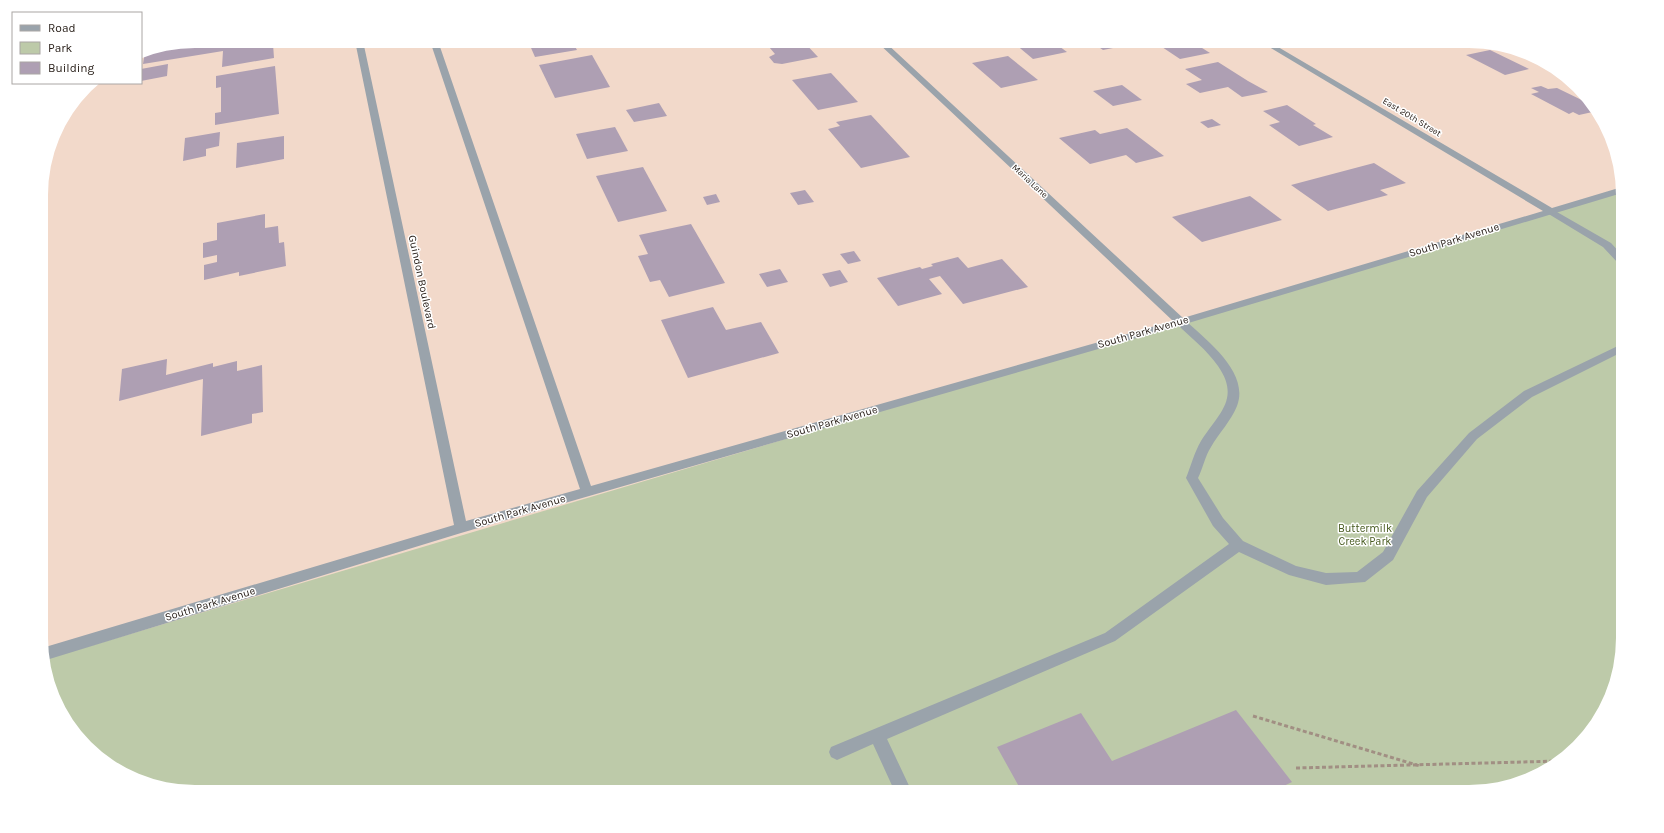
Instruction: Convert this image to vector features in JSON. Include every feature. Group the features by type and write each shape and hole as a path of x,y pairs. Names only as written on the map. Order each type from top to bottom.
{"street":[{"name":"Guindon Boulevard","path":"360,48 461,528"},
{"path":"436,48 587,492"},
{"name":"Maria Lane","path":"887,48 1181,322 1222,363 1231,379 1236,395 1228,414 1205,445 1192,478 1218,522 1238,544"},
{"name":"East 20th Street","path":"1275,48 1607,245 1616,255"},
{"name":"South Park Avenue","path":"49,653 461,528 1181,322 1616,192"},
{"path":"837,752 1110,637 1238,544 1263,558 1294,571 1326,579 1360,578 1388,556 1422,494 1473,436 1528,394 1616,351"},
{"path":"876,735 901,785"}],"path":[{"path":"1253,716 1422,766"},
{"path":"1296,768 1422,766 1548,761"}],"green space":[{"name":"Buttermilk Creek Park","path":"1616,192 1615,657 1611,676 1601,703 1586,727 1573,742 1558,755 1534,770 1507,780 1478,785 186,785 157,780 130,770 106,755 91,742 78,727 63,703 53,676 49,658"}],"building":[{"path":"273,48 274,58 222,67 223,51 143,64 144,57 176,49"},
{"path":"531,48 576,48 577,50 535,57"},
{"path":"770,48 810,48 818,57 782,64 774,63 769,57 775,54"},
{"path":"1020,48 1062,48 1067,52 1033,59"},
{"path":"1100,48 1113,48 1103,50"},
{"path":"1164,48 1202,48 1210,53 1180,59"},
{"path":"1490,50 1529,69 1505,75 1466,55"},
{"path":"592,55 610,87 555,98 539,65"},
{"path":"1008,56 1038,80 1001,88 972,63"},
{"path":"1218,62 1268,92 1242,97 1228,87 1200,93 1186,84 1202,80 1185,69"},
{"path":"168,64 167,76 142,81 142,69"},
{"path":"275,66 279,114 215,125 215,113 221,112 221,87 216,88 216,76"},
{"path":"831,73 858,102 818,110 792,80"},
{"path":"1122,85 1142,100 1113,106 1093,91"},
{"path":"1541,86 1548,89 1557,88 1580,99 1590,113 1579,115 1573,112 1569,114 1531,94 1539,92 1531,88"},
{"path":"659,103 667,116 634,122 626,110"},
{"path":"1287,105 1316,124 1313,125 1333,137 1299,146 1269,125 1280,122 1263,111"},
{"path":"871,115 910,157 861,168 828,129 840,126 836,122"},
{"path":"1212,119 1221,125 1208,128 1200,122"},
{"path":"615,127 628,151 587,159 576,134"},
{"path":"1127,128 1164,156 1136,163 1126,155 1090,164 1059,138 1095,130 1100,134"},
{"path":"220,132 219,146 206,149 206,156 183,161 185,138"},
{"path":"284,136 284,159 236,168 237,143"},
{"path":"1374,163 1406,183 1380,190 1388,195 1328,211 1291,185"},
{"path":"643,167 667,211 618,222 596,176"},
{"path":"805,190 814,202 798,205 790,193"},
{"path":"716,194 720,202 707,205 703,197"},
{"path":"1250,196 1282,220 1202,242 1172,217"},
{"path":"265,214 265,228 278,226 279,243 284,242 286,266 239,276 239,272 204,280 204,265 217,262 217,255 203,258 203,243 217,240 217,223"},
{"path":"691,224 725,283 669,297 660,280 650,282 638,256 648,254 639,235"},
{"path":"854,251 861,261 848,264 840,254"},
{"path":"958,257 968,268 1002,259 1028,287 963,304 940,276 929,279 942,294 898,306 877,278 920,267 922,269 933,266 931,264"},
{"path":"780,269 788,282 767,287 759,274"},
{"path":"840,270 848,282 830,287 822,274"},
{"path":"713,307 726,330 761,322 779,353 688,378 661,320"},
{"path":"167,359 166,375 213,363 213,367 237,361 237,371 262,365 263,412 252,414 252,423 201,436 203,379 119,401 122,369"},
{"path":"1236,710 1292,782 1286,785 1018,785 997,747 1081,713 1112,761"}]}
